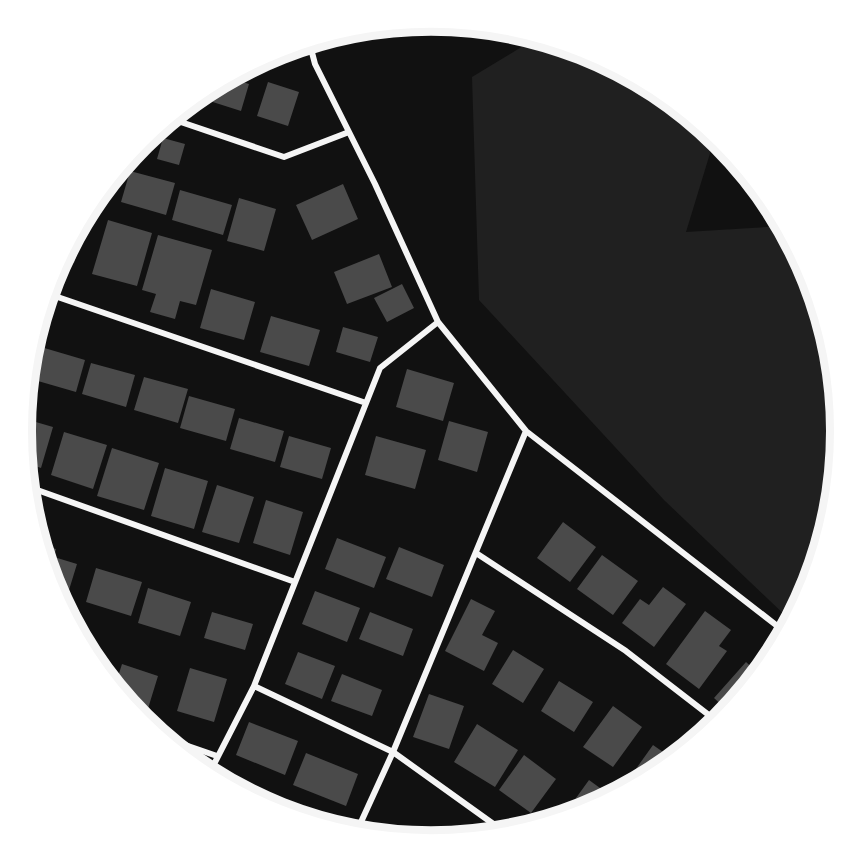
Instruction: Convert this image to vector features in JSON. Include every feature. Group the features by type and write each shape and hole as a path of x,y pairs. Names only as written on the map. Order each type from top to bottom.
{"street":[{"path":"311,50 315,64 438,322 526,431 778,626"},
{"path":"179,121 284,157 349,132"},
{"path":"55,296 366,403"},
{"path":"213,765 254,686 380,368 438,322"},
{"path":"360,823 393,752 526,431"},
{"path":"36,490 296,582"},
{"path":"476,553 626,651 710,716"},
{"path":"254,686 393,752 494,824"},
{"path":"186,745 217,756"}],"shaded area":[{"path":"527,43 559,53 607,73 652,99 712,147 686,232 773,227 776,231 799,278 816,327 826,378 830,430 826,483 816,534 799,583 784,614 664,500 479,300 472,77"}],"building":[{"path":"239,81 249,84 241,111 207,100"},
{"path":"268,82 299,92 288,126 257,116"},
{"path":"163,138 185,144 179,165 157,159"},
{"path":"130,171 175,183 166,215 121,202"},
{"path":"343,184 358,219 312,240 296,205"},
{"path":"180,190 232,205 223,235 172,220"},
{"path":"239,198 276,209 264,251 227,241"},
{"path":"108,220 152,233 137,286 92,274"},
{"path":"158,235 212,250 196,305 180,301 175,319 150,312 156,294 142,290"},
{"path":"81,239 74,263 69,262"},
{"path":"379,254 392,287 347,304 334,272"},
{"path":"402,284 414,308 387,322 374,298"},
{"path":"211,289 255,302 244,340 200,328"},
{"path":"271,316 320,330 309,366 260,352"},
{"path":"343,327 378,337 370,362 336,352"},
{"path":"41,347 85,360 76,392 35,380"},
{"path":"91,363 135,375 126,407 82,394"},
{"path":"407,369 454,383 443,421 396,407"},
{"path":"144,377 188,389 178,423 134,410"},
{"path":"189,396 235,409 226,441 180,428"},
{"path":"239,418 284,431 275,462 230,449"},
{"path":"32,421 53,427 41,468 33,465"},
{"path":"449,421 488,432 477,472 438,460"},
{"path":"64,432 107,445 93,489 51,475"},
{"path":"289,436 331,448 322,479 280,467"},
{"path":"376,436 426,450 415,489 365,475"},
{"path":"112,448 159,463 144,510 97,496"},
{"path":"165,468 208,481 194,529 151,516"},
{"path":"217,485 254,497 239,543 202,532"},
{"path":"266,500 303,512 290,555 253,543"},
{"path":"563,522 596,547 570,582 537,558"},
{"path":"337,538 386,557 374,588 325,569"},
{"path":"49,547 56,549 54,557 77,564 69,590 65,589"},
{"path":"399,547 444,565 432,597 386,579"},
{"path":"602,555 638,581 613,615 577,589"},
{"path":"96,568 142,582 131,616 86,602"},
{"path":"663,587 686,604 654,647 622,623 640,599 649,605"},
{"path":"148,588 191,602 180,636 138,623"},
{"path":"315,591 360,608 347,642 302,624"},
{"path":"471,599 495,611 482,635 498,643 484,671 445,651"},
{"path":"705,611 731,630 719,646 727,651 699,689 666,664"},
{"path":"212,612 253,624 245,650 204,638"},
{"path":"370,612 413,629 403,656 359,639"},
{"path":"513,650 544,669 523,703 492,684"},
{"path":"298,652 335,666 322,699 285,684"},
{"path":"746,662 751,667 721,704 714,698"},
{"path":"122,664 158,676 147,712 131,694 118,678"},
{"path":"190,668 227,679 214,722 177,711"},
{"path":"342,674 382,690 372,716 331,701"},
{"path":"559,681 593,702 574,732 541,711"},
{"path":"429,694 464,706 449,749 413,737"},
{"path":"613,706 642,727 613,767 583,747"},
{"path":"249,722 298,741 285,775 236,755"},
{"path":"477,724 518,750 495,787 454,762"},
{"path":"653,745 665,753 652,762 632,775"},
{"path":"306,753 358,774 346,806 293,785"},
{"path":"524,755 556,779 531,813 499,790"},
{"path":"589,780 603,790 583,799 572,803"}]}
